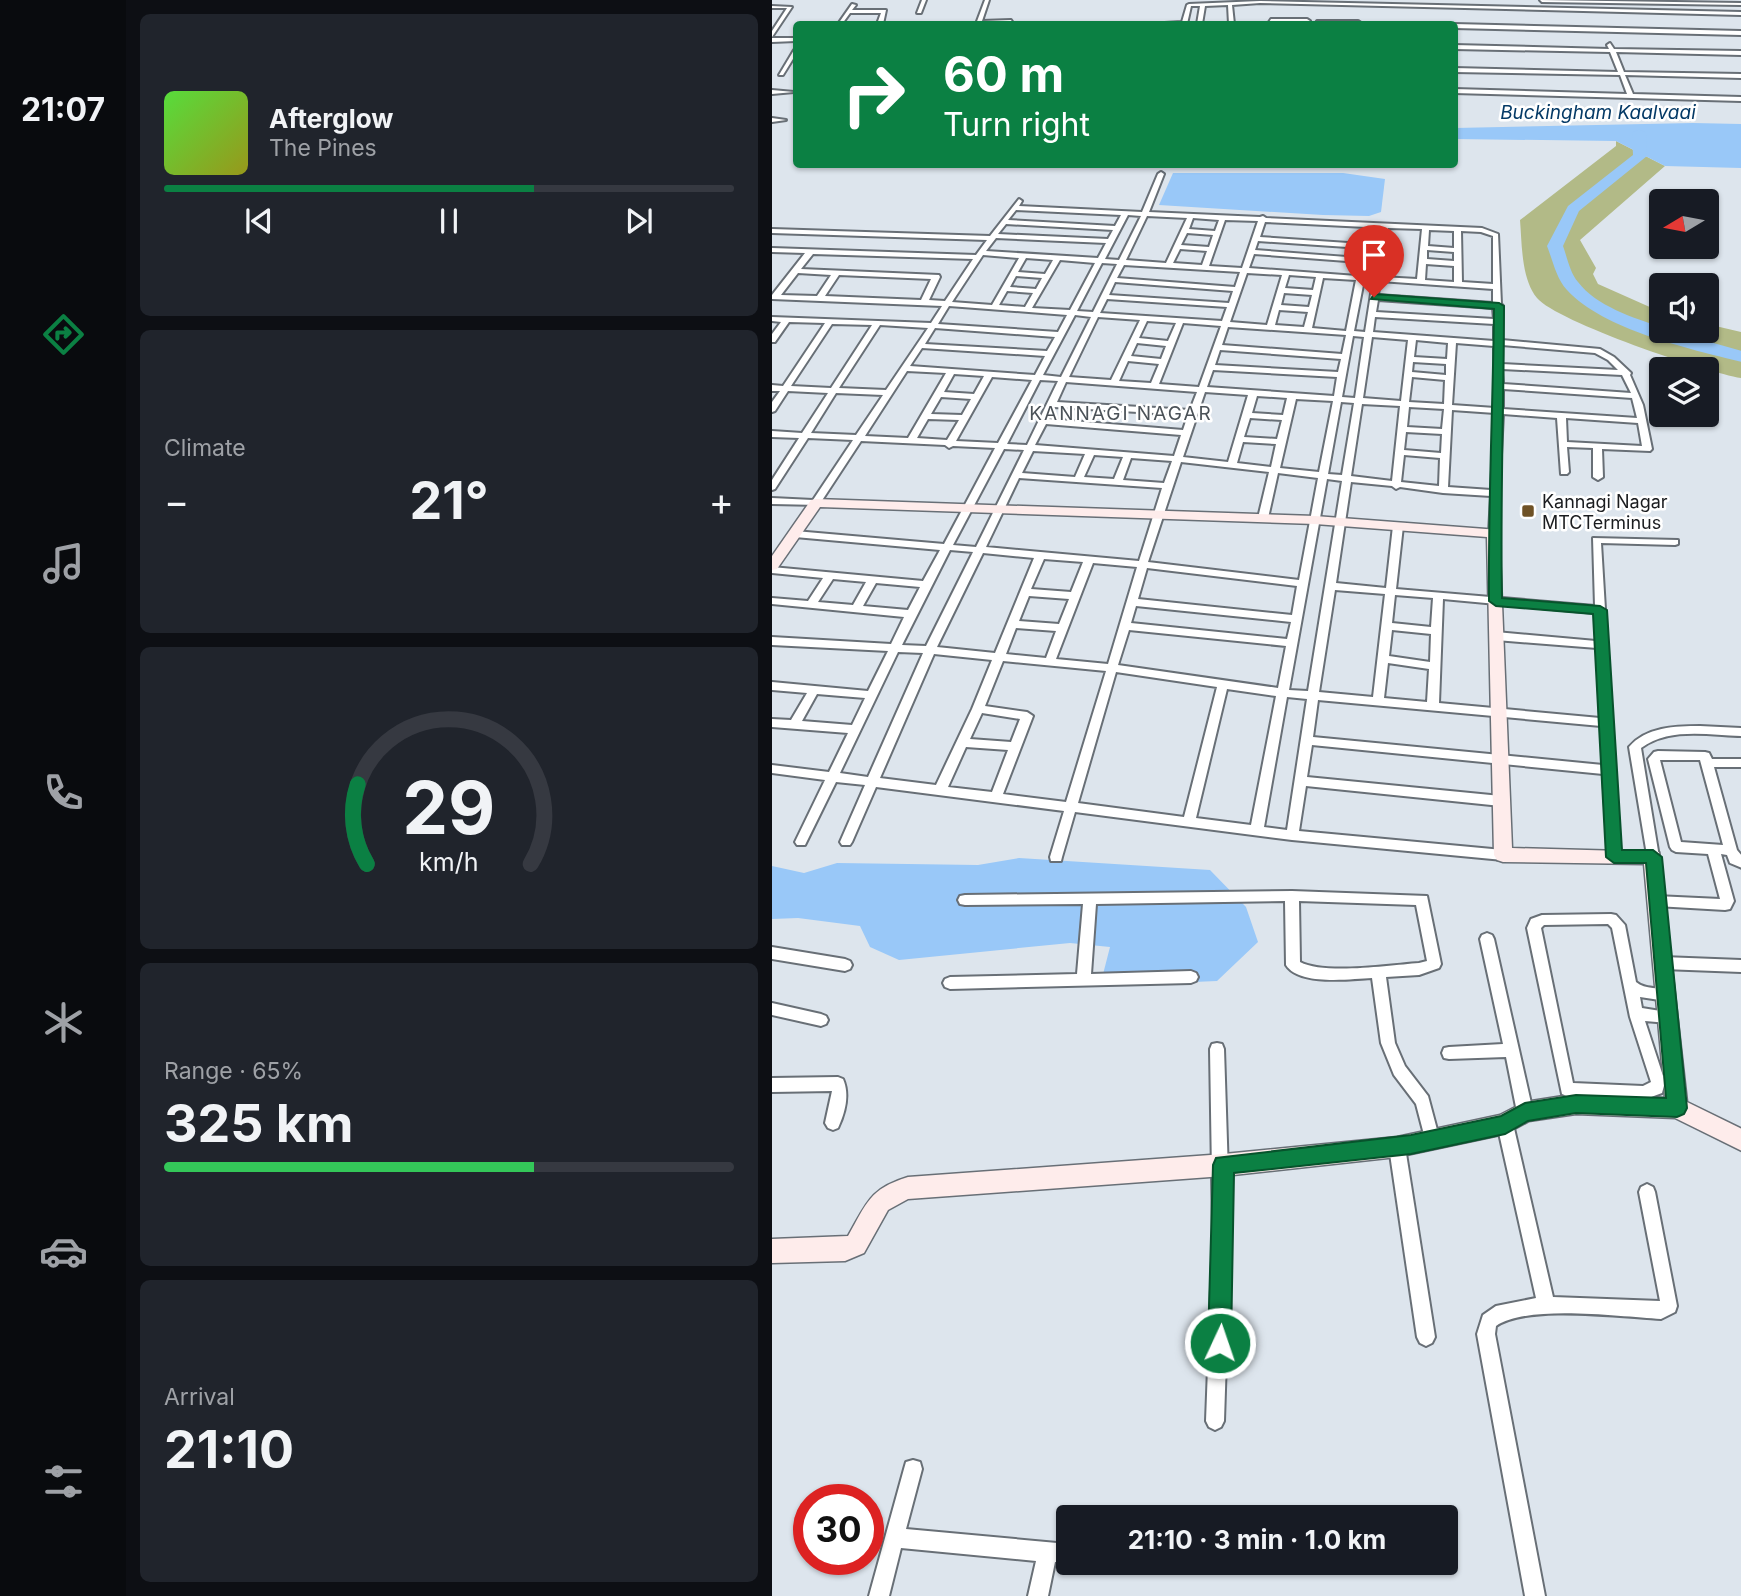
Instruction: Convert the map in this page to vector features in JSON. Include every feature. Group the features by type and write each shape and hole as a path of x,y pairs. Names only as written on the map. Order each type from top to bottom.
{"street":[{"path":"919,12 924,0"},
{"path":"979,21 987,0"},
{"path":"1390,0 1429,0 1502,8 1741,14"},
{"path":"1502,8 1501,0 1741,5"},
{"path":"1552,1 1556,10"},
{"path":"1185,21 1187,7 1203,5 1271,2 1469,3"},
{"path":"1271,2 1271,21"},
{"path":"1357,2 1358,21"},
{"path":"773,4 790,7 772,38 793,40"},
{"path":"843,21 854,5"},
{"path":"1200,21 1203,5"},
{"path":"1230,5 1232,21"},
{"path":"851,12 884,11 881,21"},
{"path":"1598,11 1631,96"},
{"path":"1458,26 1741,33"},
{"path":"1458,47 1741,52"},
{"path":"781,74 793,56"},
{"path":"1458,70 1741,76"},
{"path":"772,92 791,92"},
{"path":"1458,92 1741,99"},
{"path":"772,120 782,120"},
{"path":"846,842 930,650 1027,449 1122,262 1161,174"},
{"path":"928,584 772,568 1016,205 1385,227 1481,230 1496,235 1499,410 1494,533 1503,855"},
{"path":"801,842 911,614 1126,212"},
{"path":"1169,265 1191,216"},
{"path":"1205,267 1223,217"},
{"path":"1056,857 1157,516 1263,218"},
{"path":"1004,222 1118,228"},
{"path":"1032,237 1039,224"},
{"path":"1070,239 1078,226"},
{"path":"1257,830 1370,226"},
{"path":"1292,835 1385,227"},
{"path":"1421,280 1426,228"},
{"path":"1457,229 1459,284"},
{"path":"772,231 1111,241"},
{"path":"1184,232 1217,233"},
{"path":"1255,239 1366,246"},
{"path":"1177,247 1211,249"},
{"path":"1424,248 1457,250"},
{"path":"772,250 1024,255 1498,287"},
{"path":"774,297 810,251"},
{"path":"1250,252 1363,260"},
{"path":"994,308 1024,255"},
{"path":"1027,310 1058,257"},
{"path":"1422,261 1458,264"},
{"path":"795,271 936,276 924,302"},
{"path":"820,298 837,272"},
{"path":"1270,328 1286,273"},
{"path":"1013,274 1047,276"},
{"path":"1308,331 1320,275"},
{"path":"1113,280 1238,289"},
{"path":"1152,300 1159,284"},
{"path":"1191,302 1197,286"},
{"path":"1005,289 1039,291"},
{"path":"1281,290 1316,293"},
{"path":"774,297 924,302 1224,326 1597,351 1627,373 1632,381 1647,449 1562,444"},
{"path":"1104,297 1232,305"},
{"path":"1374,297 1499,306"},
{"path":"772,340 806,298"},
{"path":"1416,317 1418,300"},
{"path":"1456,319 1457,303"},
{"path":"1276,307 1312,310"},
{"path":"1371,314 1499,322"},
{"path":"772,319 1061,335"},
{"path":"1114,383 1144,319"},
{"path":"772,408 830,321"},
{"path":"1154,386 1180,322"},
{"path":"772,487 877,323"},
{"path":"967,348 980,329"},
{"path":"1004,351 1016,332"},
{"path":"1396,486 1412,337"},
{"path":"1134,340 1171,344"},
{"path":"1443,490 1452,340"},
{"path":"921,346 1051,354"},
{"path":"1217,347 1345,358"},
{"path":"1259,370 1263,351"},
{"path":"1297,372 1300,354"},
{"path":"1126,358 1164,362"},
{"path":"1410,359 1450,362"},
{"path":"1498,366 1627,373"},
{"path":"1210,367 1342,375"},
{"path":"906,368 1640,421"},
{"path":"910,442 952,371"},
{"path":"949,444 990,373"},
{"path":"1408,374 1449,378"},
{"path":"1498,386 1635,396"},
{"path":"772,388 890,393"},
{"path":"939,394 976,397"},
{"path":"1231,466 1253,394"},
{"path":"1263,518 1292,397"},
{"path":"1052,404 1194,413"},
{"path":"1103,426 1111,408"},
{"path":"1141,429 1148,410"},
{"path":"1246,415 1287,418"},
{"path":"1561,415 1564,472"},
{"path":"927,416 964,418"},
{"path":"1043,421 1187,433"},
{"path":"1402,429 1446,432"},
{"path":"772,434 1178,459 1396,486 1494,493"},
{"path":"1239,439 1282,442"},
{"path":"1597,446 1598,477"},
{"path":"1078,480 1090,452"},
{"path":"1400,452 1445,456"},
{"path":"1117,483 1128,455"},
{"path":"1015,475 1168,486"},
{"path":"772,501 1341,521 1494,533"},
{"path":"1378,702 1398,526"},
{"path":"795,534 1142,565 1303,584"},
{"path":"1614,857 1596,540 1675,542"},
{"path":"940,790 978,709 1040,555"},
{"path":"1049,663 1089,560"},
{"path":"811,605 830,575"},
{"path":"856,609 873,579"},
{"path":"1330,586 1600,610"},
{"path":"1025,592 1075,596"},
{"path":"1434,706 1438,595"},
{"path":"772,601 911,614"},
{"path":"1131,602 1296,619"},
{"path":"1186,633 1193,609"},
{"path":"1233,638 1240,614"},
{"path":"1011,624 1063,628"},
{"path":"1123,626 1292,643"},
{"path":"1386,626 1437,631"},
{"path":"1496,636 1602,645"},
{"path":"772,641 930,650 1112,668 1283,693 1605,722"},
{"path":"1383,659 1435,666"},
{"path":"1189,822 1223,684"},
{"path":"772,686 871,695"},
{"path":"795,724 814,690"},
{"path":"978,709 1027,716 996,797"},
{"path":"772,723 855,729"},
{"path":"1677,1108 1653,857 1635,747 1645,737 1663,732 1741,732"},
{"path":"1698,732 1731,850 1734,859 1741,863"},
{"path":"1306,740 1608,770"},
{"path":"963,743 1015,746"},
{"path":"1731,850 1676,847 1654,759 1658,755 1741,763"},
{"path":"772,769 1292,835 1503,855 1653,857"},
{"path":"1300,781 1501,801"},
{"path":"1656,901 1725,905 1727,901 1713,850"},
{"path":"965,900 1292,896 1422,900 1434,964 1420,969 1378,972 1310,973 1297,969 1292,965 1292,896"},
{"path":"1084,979 1090,899"},
{"path":"1611,919 1618,925 1637,1017 1658,1082 1657,1088 1643,1093 1567,1089 1534,928 1536,923 1542,920 1611,919"},
{"path":"1487,939 1525,1112"},
{"path":"772,953 845,965"},
{"path":"1663,963 1741,966"},
{"path":"1378,972 1388,1043 1399,1070 1423,1101 1432,1141"},
{"path":"950,983 1191,977"},
{"path":"1630,985 1636,991 1666,995"},
{"path":"772,1009 821,1020"},
{"path":"1637,1017 1642,1014 1668,1017"},
{"path":"1215,1421 1223,1292 1224,1165 1217,1049"},
{"path":"1449,1053 1512,1051"},
{"path":"772,1085 838,1084 840,1094 833,1123"},
{"path":"772,1251 845,1249 856,1245 877,1201 888,1193 908,1188 1224,1165 1397,1147 1505,1124 1525,1112 1576,1104 1677,1108 1741,1141"},
{"path":"1505,1124 1546,1305"},
{"path":"1397,1147 1426,1337"},
{"path":"1535,1596 1486,1334 1489,1321 1502,1312 1546,1305 1661,1310 1669,1306 1647,1192"},
{"path":"879,1596 913,1469"},
{"path":"896,1538 1056,1553"},
{"path":"1038,1596 1047,1552"}],"green space":[{"path":"1616,141 1665,166 1580,240 1596,268 1593,274 1598,284 1649,307 1649,343 1719,343 1719,327 1741,332 1741,378 1719,373 1719,357 1667,357 1602,333 1550,308 1537,298 1532,290 1523,260 1520,220 1616,146"}],"water":[{"path":"1741,124 1741,168 1665,166 1616,141 1458,139 1458,128"},
{"path":"1173,173 1343,173 1385,179 1381,212 1369,216 1323,215 1159,205"},
{"path":"1019,858 1210,870 1246,907 1258,942 1217,981 1100,986 1110,947 1070,943 899,960 870,947 860,926 798,918 772,919 772,866 804,873 837,863 978,865"}],"waterway":[{"path":"1639,133 1640,156 1573,209 1555,246 1567,277 1572,286 1586,298 1627,320 1651,330 1742,357"}],"place":[{"name":"Kannagi Nagar MTCTerminus","path":"1528,511"}],"district":[{"name":"KANNAGI NAGAR","path":"1121,413"}],"route":[{"path":"1220,1343 1224,1165 1411,1145 1505,1124 1525,1112 1576,1104 1677,1108 1653,857 1614,857 1600,610 1496,601 1494,493 1499,410 1499,306 1374,297"}],"water label":[{"name":"Buckingham Kaalvaai","path":"1598,112"}]}
